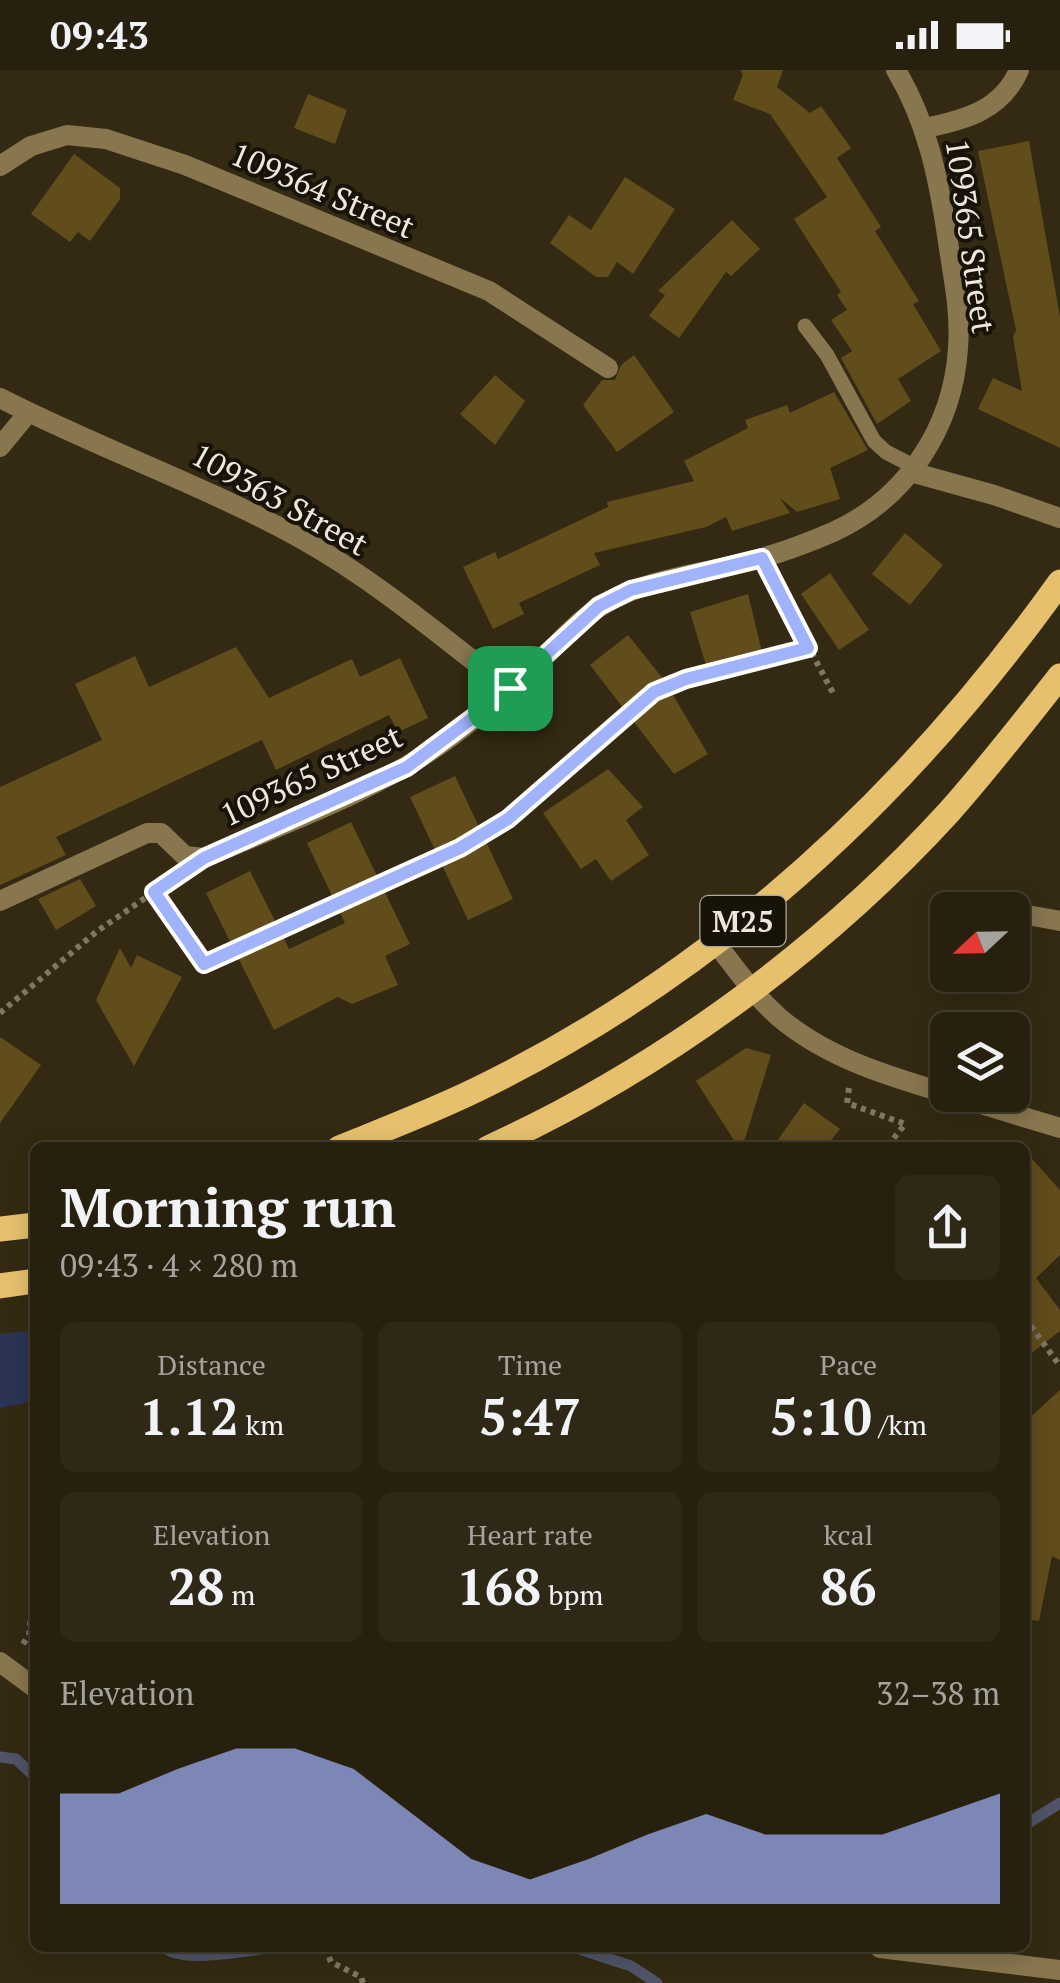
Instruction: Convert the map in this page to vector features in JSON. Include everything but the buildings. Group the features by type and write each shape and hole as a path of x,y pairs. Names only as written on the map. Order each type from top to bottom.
{"main road":[{"name":"M25","path":"353,1142 478,1089 565,1043 715,942 788,886 934,744 1060,582"},
{"name":"M25","path":"501,1142 556,1117 670,1046 811,942 922,838 1060,676"},
{"path":"0,1229 30,1226"},
{"path":"0,1286 30,1283"}],"street":[{"name":"109365 Street","path":"204,858 407,767 510,688 599,606 631,590 762,558 836,530 866,514 913,470 942,420 953,385 958,346 949,248 925,128 896,70"},
{"path":"925,128 981,112 1000,100 1019,70"},
{"name":"109364 Street","path":"0,166 31,146 67,135 106,139 185,165 489,292 608,368"},
{"name":"109363 Street","path":"0,398 197,484 302,540 386,594 510,688"},
{"path":"0,446 28,412"},
{"path":"913,470 1060,518"},
{"path":"0,901 147,833 161,834 186,856 204,858"},
{"path":"1030,916 1060,920"},
{"path":"715,942 785,1023 852,1062 930,1088"},
{"path":"1008,1112 1060,1128"},
{"path":"4,1665 30,1684"},
{"path":"900,1952 1009,1974 1060,1970"}],"lane":[{"path":"805,326 827,354 874,441 913,470"}],"path":[{"path":"762,558 833,693"},
{"path":"154,892 204,964 460,848 508,819 654,692 686,679 808,648"},
{"name":"109365 Street","path":"0,1013 96,932 204,858"},
{"path":"852,1062 847,1103 905,1124 891,1142"},
{"path":"1030,1325 1060,1366"},
{"path":"4,1665 29,1634 30,1625"},
{"path":"327,1952 331,1962 361,1977 363,1983"}],"shaded area":[{"path":"30,1331 30,1402 0,1408 0,1334"}],"waterway":[{"path":"0,1757 16,1759 30,1772"},
{"path":"1030,1822 1060,1803"},
{"path":"174,1952 238,1952"},
{"path":"588,1952 631,1966 657,1983"}],"route":[{"path":"762,558 808,648 686,679 654,692 508,819 460,848 204,964 154,892 204,858 407,767 510,688 599,606 631,590 762,558"}]}
